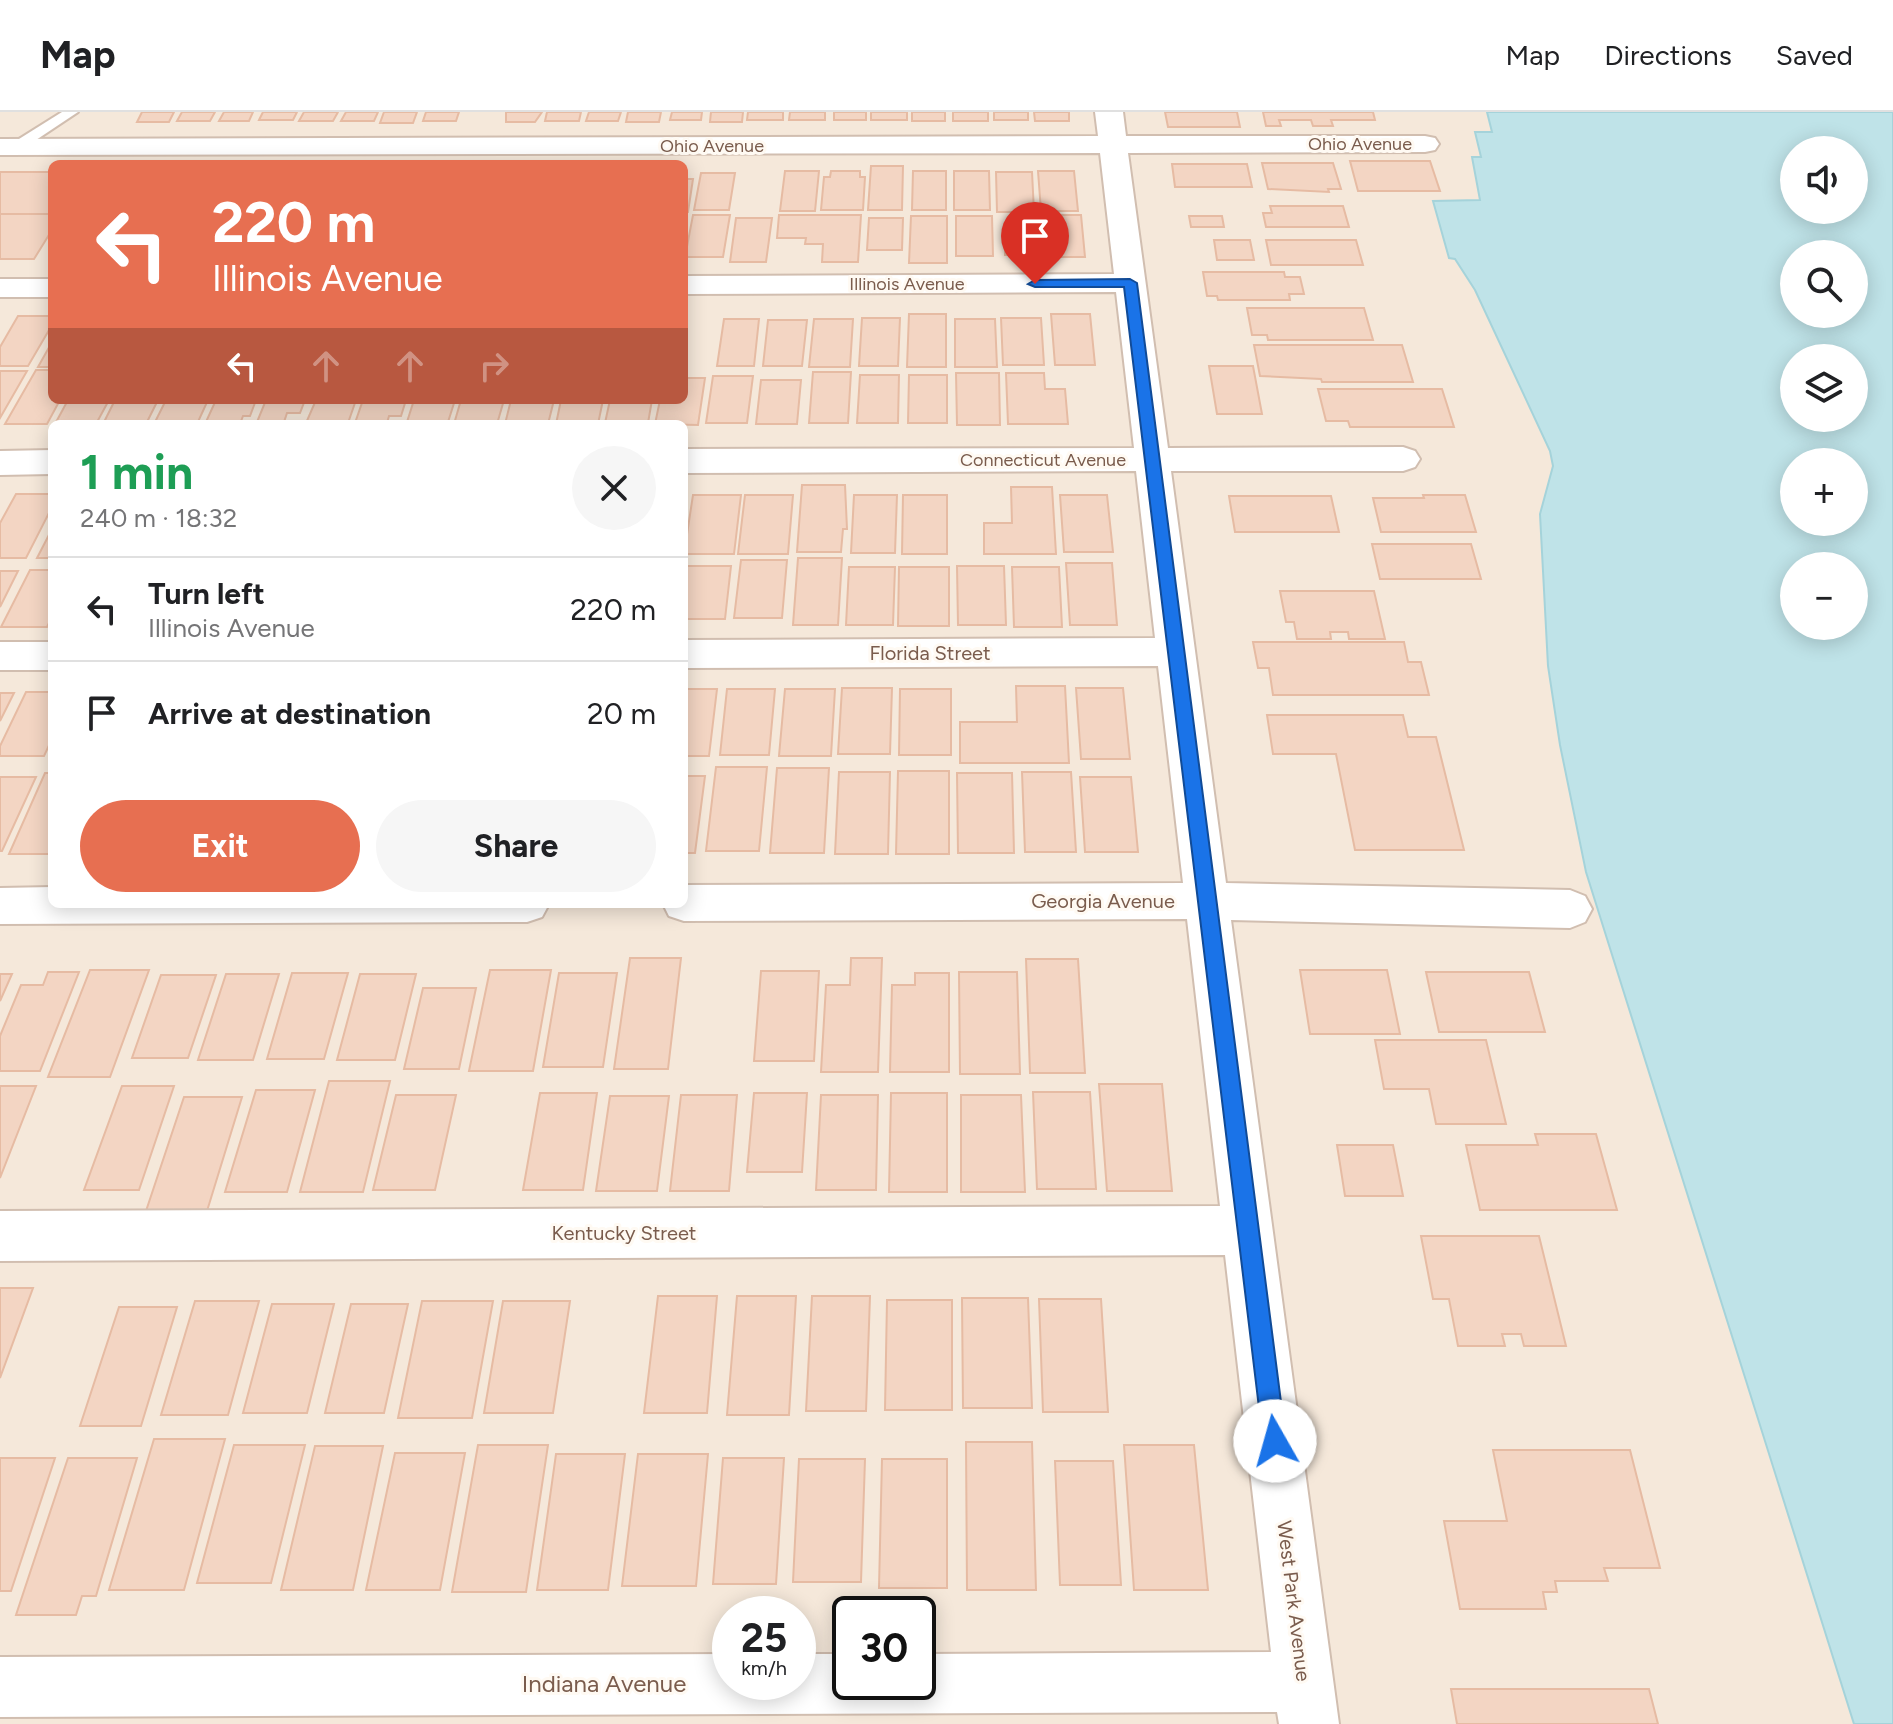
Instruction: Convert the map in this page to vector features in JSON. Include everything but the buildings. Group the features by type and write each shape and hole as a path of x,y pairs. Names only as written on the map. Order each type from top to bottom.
{"street":[{"name":"Ohio Avenue","path":"8,147 1111,128 1425,144"},
{"name":"West Park Avenue","path":"1111,128 1307,1703"},
{"name":"Illinois Avenue","path":"688,285 1130,283"},
{"path":"0,288 48,288"},
{"name":"Connecticut Avenue","path":"688,461 1403,459"},
{"path":"0,463 48,462"},
{"name":"Florida Street","path":"688,654 1176,652"},
{"path":"0,656 48,656"},
{"name":"Georgia Avenue","path":"688,903 1207,901 1570,909"},
{"path":"0,906 48,906"},
{"name":"Kentucky Street","path":"0,1236 1249,1230"},
{"name":"Indiana Avenue","path":"0,1687 1307,1703"}],"lane":[{"path":"8,147 71,112"}],"shaded area":[{"path":"0,112 1487,112 1492,132 1481,158 1472,158 1480,200 1434,202 1455,258 1475,290 1550,451 1553,466 1540,514 1548,666 1560,745 1586,872 1854,1724 0,1724"}],"water":[{"path":"1487,112 1893,112 1893,1724 1854,1724 1586,872 1560,745 1548,666 1540,514 1553,466 1550,451 1475,290 1455,259 1449,258 1433,201 1480,200 1472,157 1481,157 1475,132 1492,132"}],"route":[{"path":"1035,284 1130,283 1275,1441"}]}
